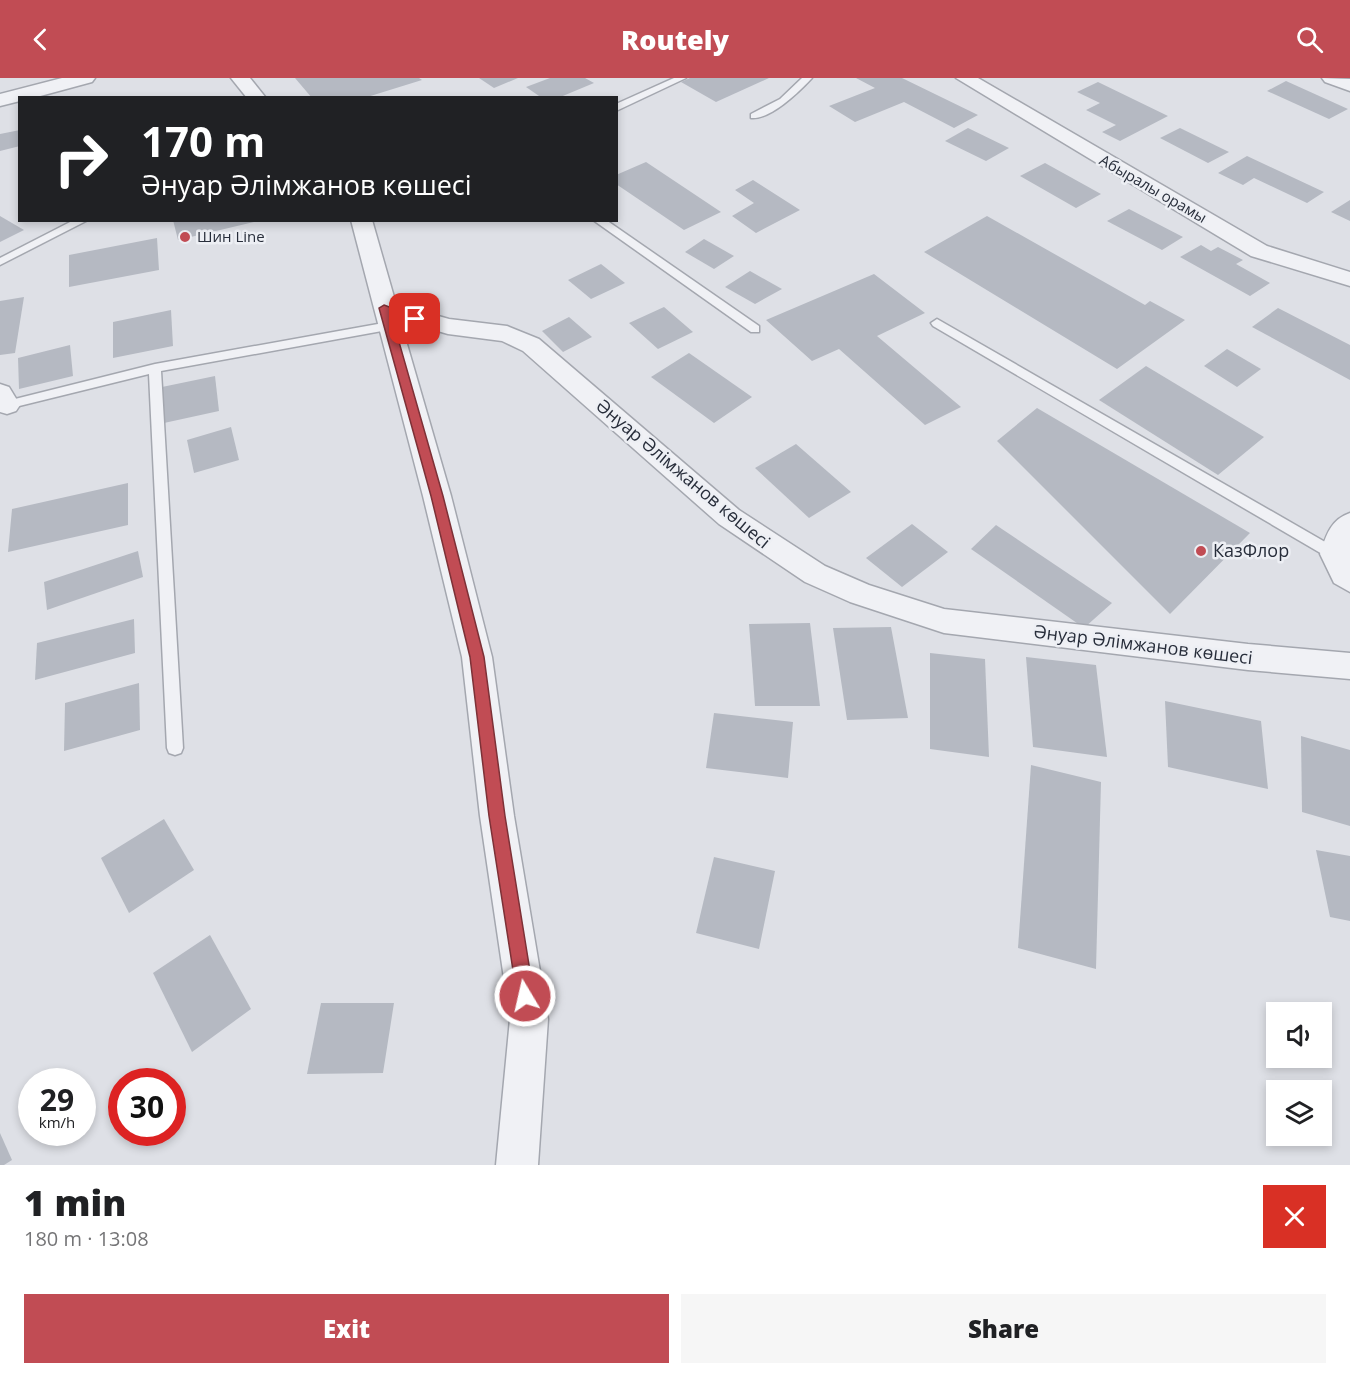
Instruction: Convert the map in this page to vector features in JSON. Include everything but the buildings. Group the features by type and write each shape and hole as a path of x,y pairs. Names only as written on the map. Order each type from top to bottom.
{"street":[{"path":"0,100 85,78"},
{"path":"240,78 255,96"},
{"name":"Абыралы орамы","path":"964,78 1259,251 1350,279"},
{"path":"1331,78 1350,86"},
{"path":"362,222 386,317 437,496 477,657 497,816 529,1019 517,1165"},
{"name":"Әнуар Әлімжанов көшесі","path":"386,317 507,334 531,345 729,517 814,574 860,594 944,621 1248,657 1350,666"},
{"path":"1350,524 1340,535 1334,554 1344,575 1350,580"}],"lane":[{"path":"618,107 681,78"},
{"path":"754,116 783,101 807,78"},
{"path":"0,262 79,222"},
{"path":"601,222 755,329"},
{"path":"3,399 386,317"},
{"path":"937,323 1334,554"},
{"path":"155,368 175,748"}],"place":[{"name":"Шин Line","path":"185,237"},
{"name":"КазФлор","path":"1201,551"}],"route":[{"path":"415,319 384,308 437,496 477,657 497,816 525,996"}]}
